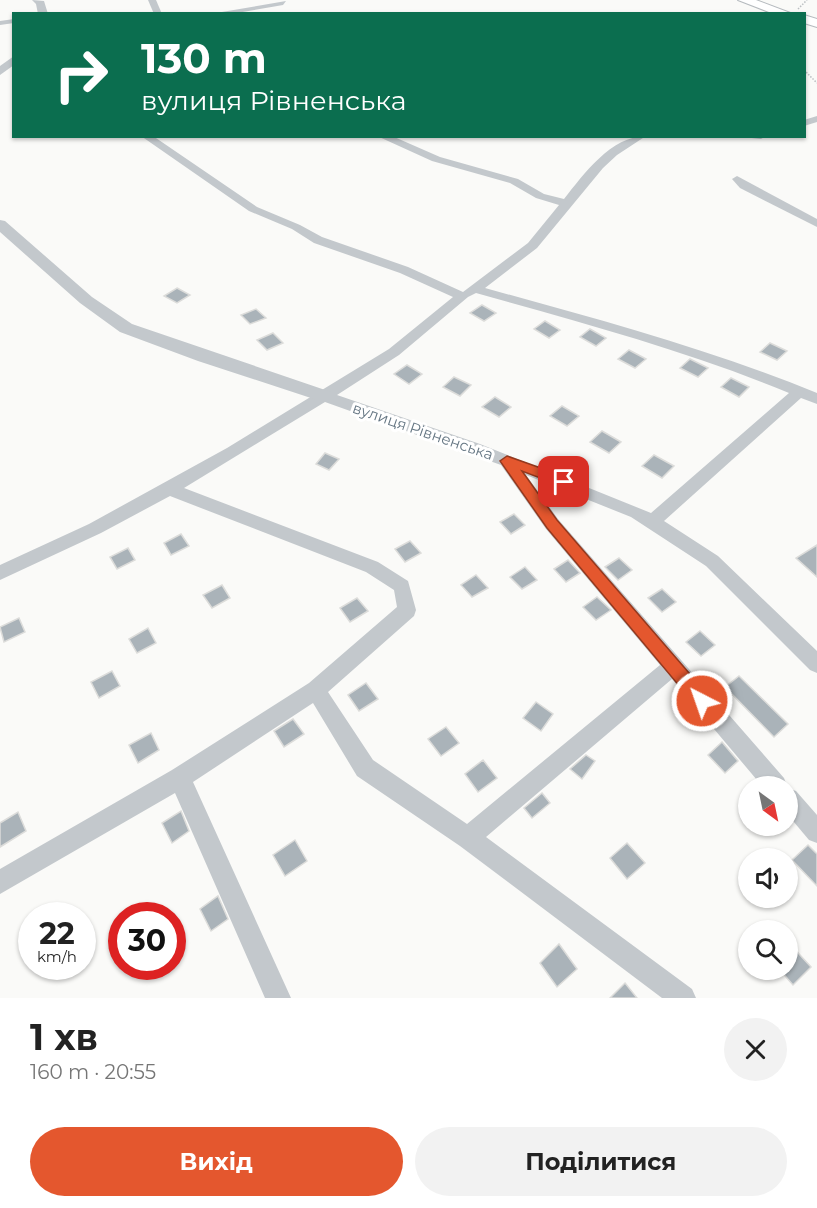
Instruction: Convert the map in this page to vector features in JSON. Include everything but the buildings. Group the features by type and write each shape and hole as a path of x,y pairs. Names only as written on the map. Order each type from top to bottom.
{"main road":[{"path":"744,0 789,12"}],"street":[{"path":"226,12 284,3"},
{"path":"149,138 253,209 296,227 318,240 404,270 462,296"},
{"path":"387,138 436,159 496,175 540,196 567,204"},
{"path":"0,573 64,545 170,489 394,352 462,296 475,289 531,246 586,179 619,147 636,138"},
{"path":"737,179 744,186 817,224"},
{"path":"0,224 86,300 126,328 204,357 324,396"},
{"path":"475,289 656,340 747,369 817,399"},
{"path":"652,522 799,392"},
{"name":"вулиця Рівненська","path":"324,396 602,496 652,522 712,561 817,664"},
{"path":"507,461 552,524 767,776"},
{"path":"0,882 180,778 316,690 407,610 402,586 372,567 170,489"},
{"path":"468,838 672,667"},
{"path":"316,690 365,768 468,838 683,998"},
{"path":"180,778 278,998"},
{"path":"798,810 817,832"}],"path":[{"path":"789,12 807,0"},
{"path":"806,72 817,83"}],"route":[{"path":"564,482 507,461 552,524 702,701"}]}
